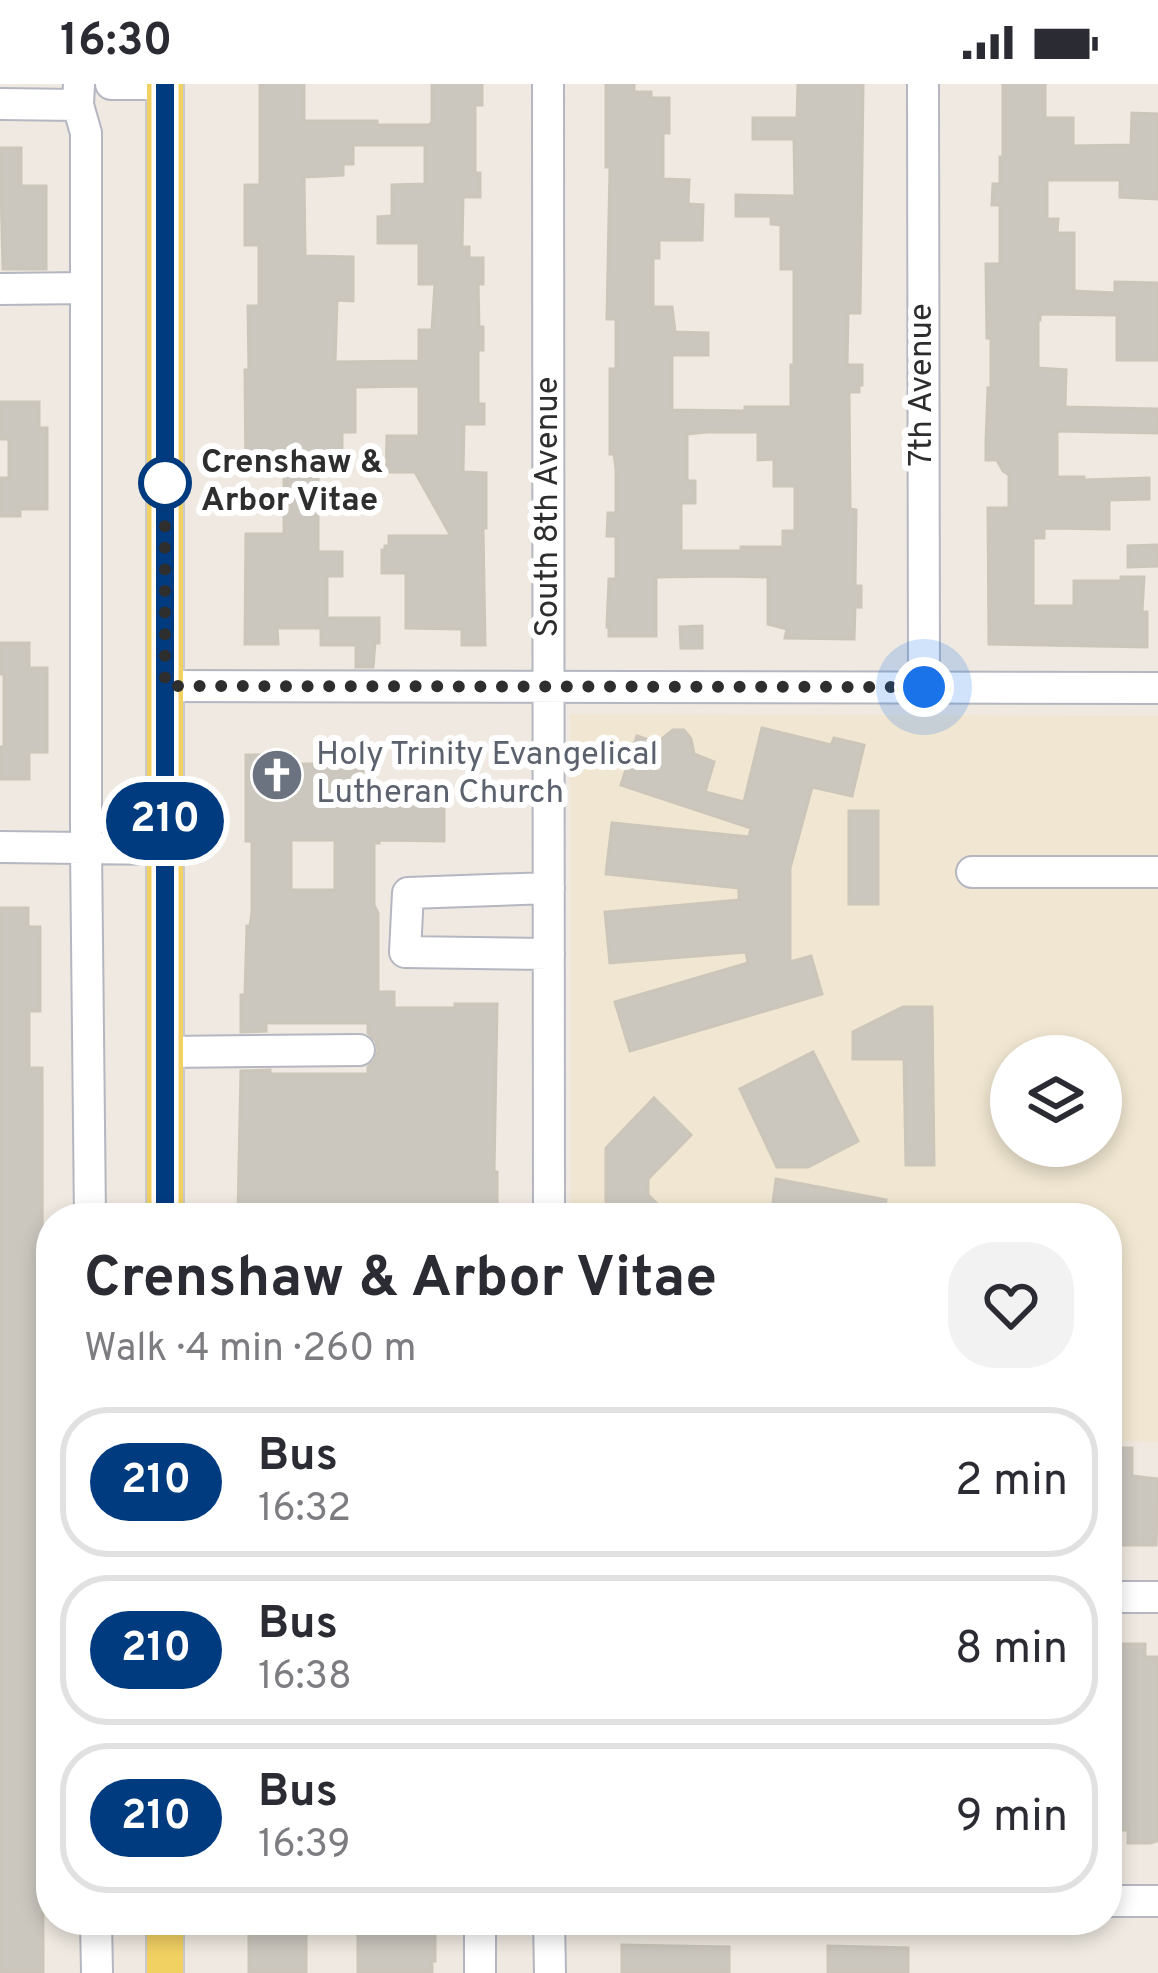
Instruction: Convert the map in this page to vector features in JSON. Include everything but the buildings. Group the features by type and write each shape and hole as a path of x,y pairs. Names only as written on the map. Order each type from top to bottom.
{"main road":[{"path":"165,84 165,1203"},
{"path":"165,1935 165,1973"}],"street":[{"path":"111,84 148,84"},
{"name":"South 8th Avenue","path":"548,84 549,1203"},
{"name":"7th Avenue","path":"923,84 924,687"},
{"path":"0,104 79,94 86,133 90,1203"},
{"path":"0,290 86,288"},
{"path":"165,686 1158,688"},
{"path":"0,847 165,849"},
{"path":"972,872 1158,872"},
{"path":"549,888 408,893 406,952 549,954"},
{"path":"165,1052 359,1050"},
{"path":"1122,1598 1158,1598"},
{"path":"1122,1901 1158,1901"},
{"path":"97,1935 97,1973"},
{"path":"480,1935 480,1973"},
{"path":"549,1935 550,1973"}],"shaded area":[{"path":"570,714 1158,716 1158,1442 1122,1441 1122,1203 571,1203"}],"bus line":[{"name":"210","path":"165,84 165,1203"}],"place":[{"name":"Crenshaw & Arbor Vitae","path":"165,483"},
{"name":"Holy Trinity Evangelical Lutheran Church","path":"277,775"}],"route":[{"path":"165,483 165,686 924,687"}]}
